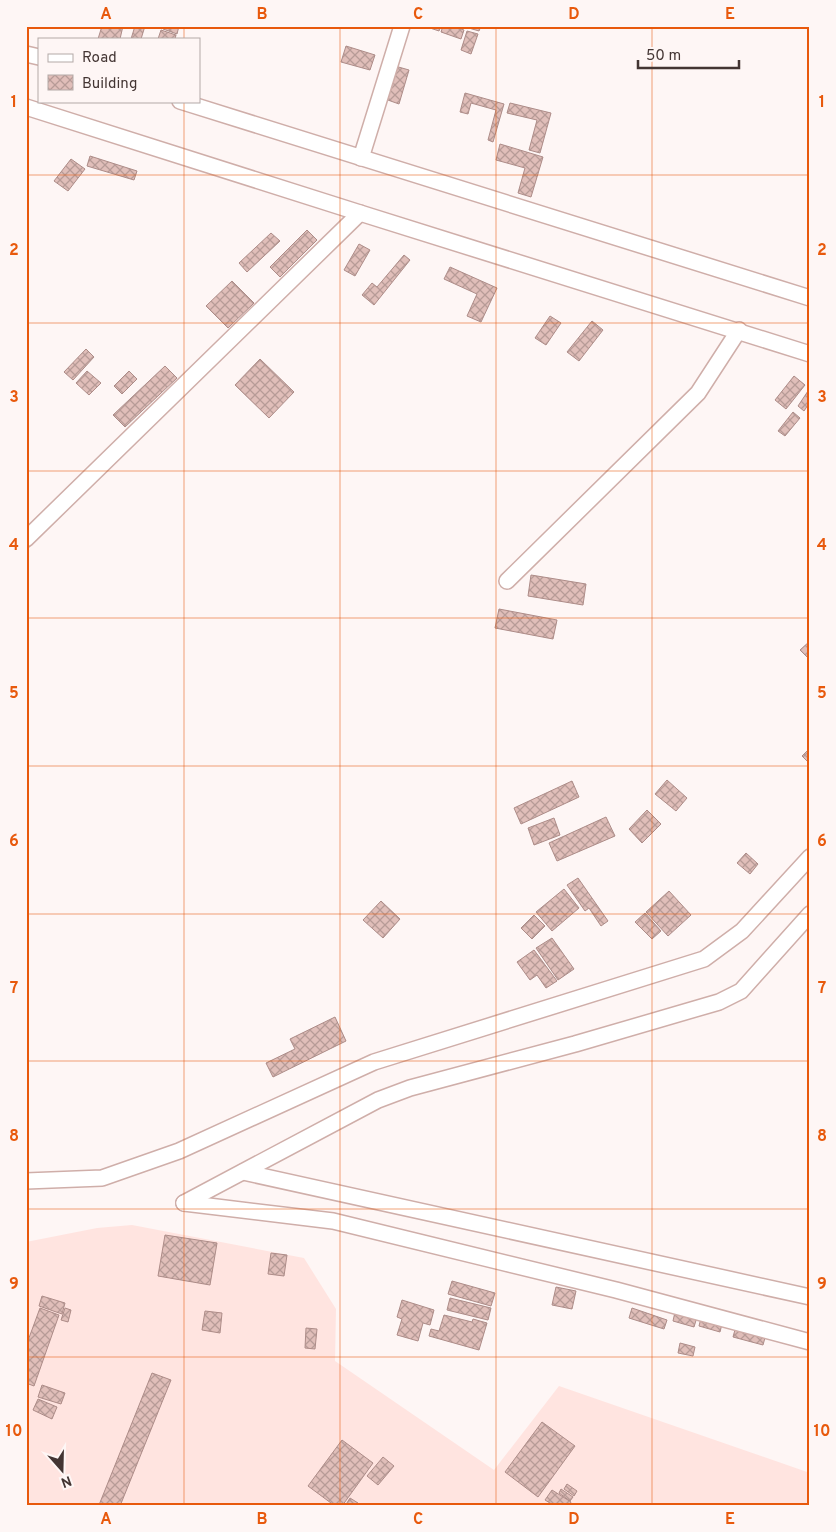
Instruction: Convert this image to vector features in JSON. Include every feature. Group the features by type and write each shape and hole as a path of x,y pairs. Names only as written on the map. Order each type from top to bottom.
{"street":[{"path":"362,158 402,26"},
{"path":"183,102 810,298"},
{"path":"26,107 360,214 739,330 810,354"},
{"path":"26,539 360,214"},
{"path":"507,581 698,393 739,330"},
{"path":"26,1181 102,1178 179,1151 374,1062 704,958 742,931 810,857"},
{"path":"810,914 741,991 720,1002 575,1044 410,1088 378,1100 184,1203 333,1221 616,1290 810,1342"},
{"path":"243,1172 810,1297"}],"shaded area":[{"path":"132,1225 304,1258 336,1309 335,1361 494,1470 559,1386 810,1473 810,1506 26,1506 26,1242 97,1228"}],"building":[{"path":"102,26 123,26 120,38 98,38"},
{"path":"135,26 145,26 141,38 131,38"},
{"path":"164,26 179,26 177,34 163,29"},
{"path":"424,26 441,26 439,31"},
{"path":"443,26 453,26 464,30 461,39 441,32"},
{"path":"462,26 481,26 479,31"},
{"path":"161,30 176,35 175,38 158,38"},
{"path":"467,31 478,34 471,54 461,50"},
{"path":"346,46 375,55 370,70 341,62"},
{"path":"395,66 409,70 399,104 385,99"},
{"path":"465,93 504,104 493,142 488,140 496,110 471,103 468,114 460,112"},
{"path":"510,103 551,113 540,153 529,150 537,120 507,113"},
{"path":"500,144 543,157 531,197 518,193 525,168 496,160"},
{"path":"90,156 137,171 134,180 87,166"},
{"path":"71,159 85,169 68,191 54,181"},
{"path":"307,230 317,240 280,277 270,267"},
{"path":"271,233 280,241 247,272 239,263"},
{"path":"359,244 370,250 355,276 344,270"},
{"path":"404,255 410,260 374,305 362,295 372,283 377,287"},
{"path":"450,267 497,288 481,322 467,316 477,294 444,279"},
{"path":"232,281 254,303 228,328 206,306"},
{"path":"550,316 561,323 546,345 535,338"},
{"path":"592,321 603,330 579,361 567,352"},
{"path":"86,349 94,357 73,380 64,372"},
{"path":"260,359 294,392 269,418 235,385"},
{"path":"165,366 177,378 125,427 113,415"},
{"path":"87,371 101,383 89,395 76,383"},
{"path":"129,371 137,379 122,394 114,386"},
{"path":"794,376 805,385 786,409 775,400"},
{"path":"810,388 810,402 804,411 798,406"},
{"path":"793,412 800,418 785,436 778,431"},
{"path":"531,575 586,584 583,605 528,596"},
{"path":"499,609 557,620 553,639 495,628"},
{"path":"810,641 810,660 800,650"},
{"path":"810,748 810,764 802,756"},
{"path":"667,780 687,798 676,811 655,794"},
{"path":"572,781 579,797 521,824 514,808"},
{"path":"647,810 661,824 642,843 629,829"},
{"path":"606,817 615,836 557,861 549,843"},
{"path":"554,818 560,835 534,845 528,828"},
{"path":"746,853 758,864 750,874 737,863"},
{"path":"578,878 608,921 601,926 589,908 585,911 567,885"},
{"path":"564,889 579,908 552,931 536,912"},
{"path":"669,891 691,915 668,936 646,912"},
{"path":"381,901 400,919 383,938 363,920"},
{"path":"645,913 661,931 652,939 635,922"},
{"path":"534,915 545,926 532,939 521,928"},
{"path":"552,938 574,969 558,980 536,948"},
{"path":"534,950 557,981 546,988 537,975 530,980 517,962"},
{"path":"335,1017 346,1041 273,1077 266,1063 295,1049 290,1039"},
{"path":"165,1235 217,1243 210,1285 158,1276"},
{"path":"271,1253 287,1255 284,1276 268,1274"},
{"path":"452,1281 495,1293 491,1306 448,1294"},
{"path":"556,1287 576,1291 572,1309 552,1305"},
{"path":"42,1296 65,1303 62,1314 39,1306"},
{"path":"450,1298 491,1308 488,1320 447,1310"},
{"path":"402,1300 434,1310 430,1325 423,1323 418,1341 397,1335 402,1319 397,1317"},
{"path":"40,1308 59,1315 34,1386 26,1383 26,1346"},
{"path":"65,1308 71,1310 68,1322 61,1320"},
{"path":"632,1308 667,1320 664,1329 629,1318"},
{"path":"205,1311 222,1313 220,1333 202,1330"},
{"path":"675,1312 697,1317 694,1327 673,1321"},
{"path":"444,1315 472,1322 473,1319 487,1323 479,1350 429,1336 431,1329 439,1331"},
{"path":"701,1318 722,1324 720,1332 699,1326"},
{"path":"736,1326 766,1334 763,1345 733,1337"},
{"path":"306,1328 317,1329 315,1349 305,1348"},
{"path":"680,1343 695,1347 693,1356 678,1353"},
{"path":"152,1373 171,1380 120,1506 99,1505"},
{"path":"42,1385 65,1393 61,1404 38,1397"},
{"path":"38,1399 57,1407 52,1419 33,1410"},
{"path":"542,1422 575,1446 538,1497 505,1472"},
{"path":"342,1440 373,1463 342,1506 335,1506 308,1486"},
{"path":"383,1457 394,1466 378,1485 367,1476"},
{"path":"567,1484 577,1491 574,1496 564,1489"},
{"path":"561,1489 573,1497 570,1501 559,1493"},
{"path":"552,1490 571,1502 569,1506 555,1506 545,1500"},
{"path":"350,1498 358,1503 356,1506 345,1506"}]}
